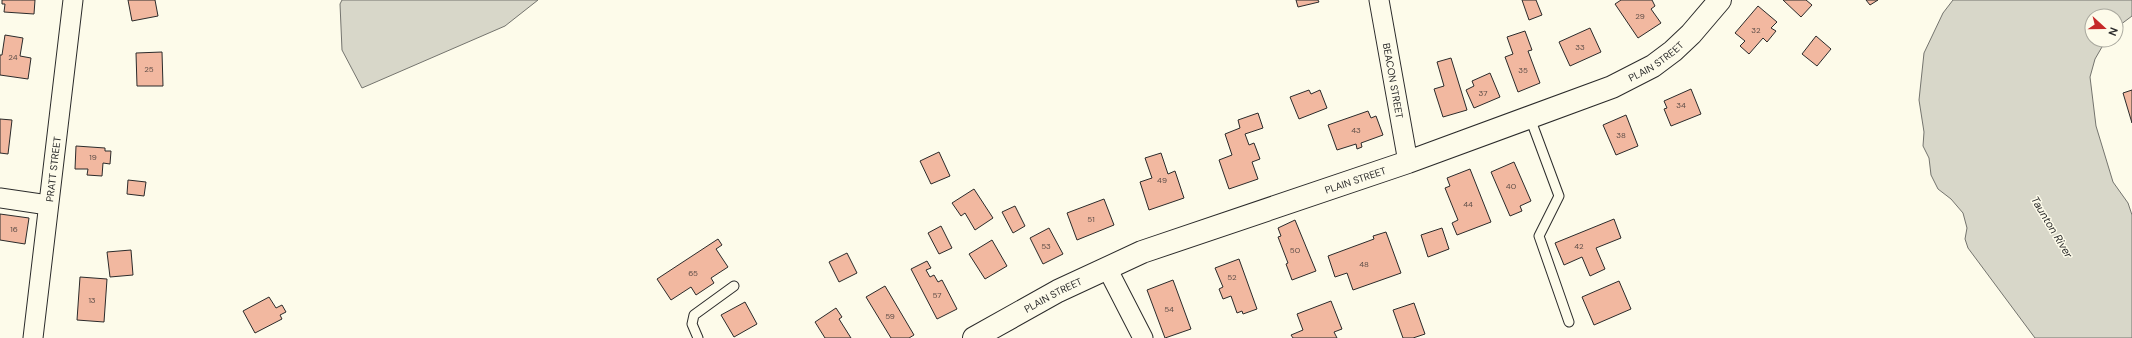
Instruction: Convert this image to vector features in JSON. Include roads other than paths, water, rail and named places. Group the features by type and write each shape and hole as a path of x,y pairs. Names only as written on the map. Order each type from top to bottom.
{"main road":[{"name":"PLAIN STREET","path":"974,338 1058,291 1142,252 1408,162 1612,88 1653,66 1691,34 1720,0"}],"street":[{"name":"PRATT STREET","path":"33,338 73,0"},
{"name":"BEACON STREET","path":"1379,0 1408,162"},
{"path":"0,198 48,205"},
{"path":"1107,268 1143,338"}],"lane":[{"path":"1530,118 1559,196 1539,236 1569,322"},
{"path":"698,338 692,324 694,315 734,286"}],"water":[{"path":"342,0 538,0 505,26 362,88 342,50 340,4"},
{"name":"Taunton River","path":"1953,0 2132,0 2132,16 2124,22 2124,8 2084,8 2084,48 2101,48 2095,59 2090,77 2096,126 2113,182 2128,203 2132,215 2132,338 2035,338 1968,248 1965,239 1967,228 1963,213 1951,199 1938,189 1931,175 1929,158 1923,146 1924,132 1919,100 1924,53 1943,13"}]}
